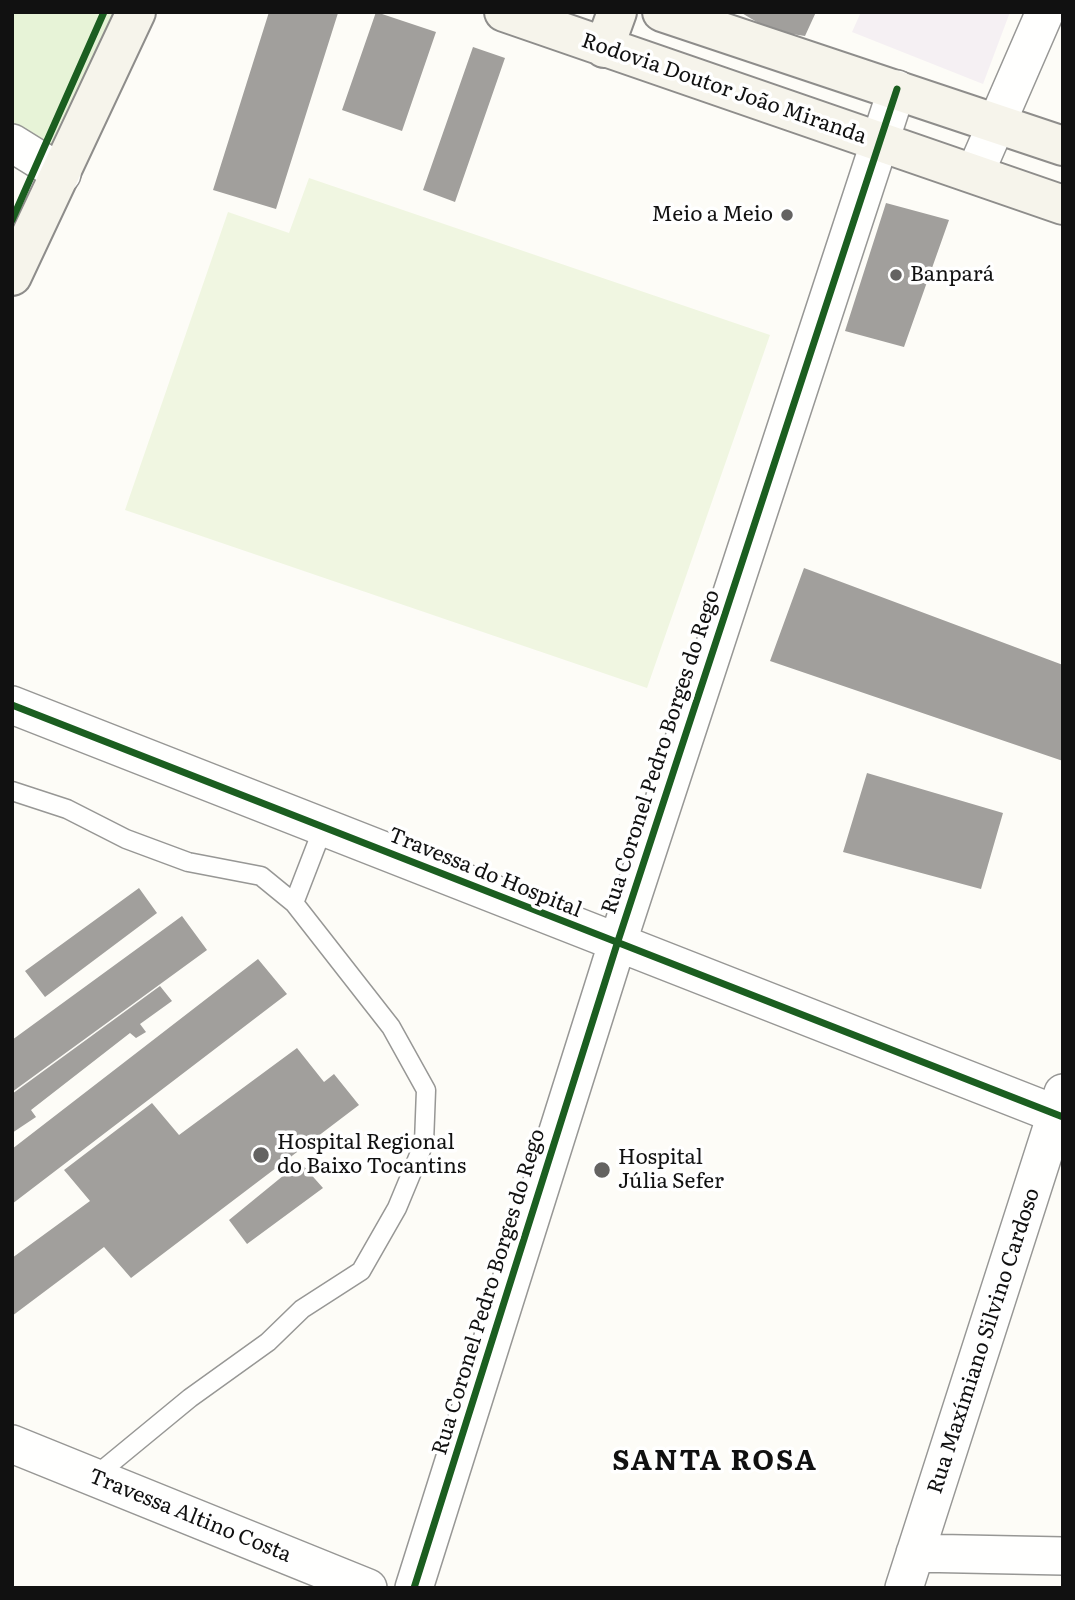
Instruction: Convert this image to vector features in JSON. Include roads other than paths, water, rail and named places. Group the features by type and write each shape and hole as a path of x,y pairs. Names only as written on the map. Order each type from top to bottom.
{"main road":[{"path":"12,276 136,12"},
{"name":"Rodovia Doutor João Miranda","path":"504,12 1063,205"},
{"path":"604,48 617,12"},
{"path":"662,12 1063,146"}],"street":[{"path":"975,173 1045,12"},
{"name":"Rua Coronel Pedro Borges do Rego","path":"414,1588 617,944 877,143 897,89"},
{"path":"12,143 62,174"},
{"name":"Travessa do Hospital","path":"12,705 617,944 1061,1108"},
{"name":"Rua Maxímiano Silvino Cardoso","path":"904,1588 1061,1108"},
{"name":"Travessa Altino Costa","path":"12,1444 368,1588"},
{"path":"915,1553 1063,1556"}],"lane":[{"path":"12,791 67,809 126,839 188,862 261,876 294,903 391,1027 426,1090 424,1143 397,1208 361,1271 302,1309 268,1342 190,1398 94,1478"},
{"path":"294,903 324,828"}],"place":[{"name":"Meio a Meio","path":"787,215"},
{"name":"Banpará","path":"896,275"},
{"name":"Hospital Regional do Baixo Tocantins","path":"261,1155"},
{"name":"Hospital Júlia Sefer","path":"602,1170"}],"district":[{"name":"SANTA ROSA","path":"715,1462"}]}
